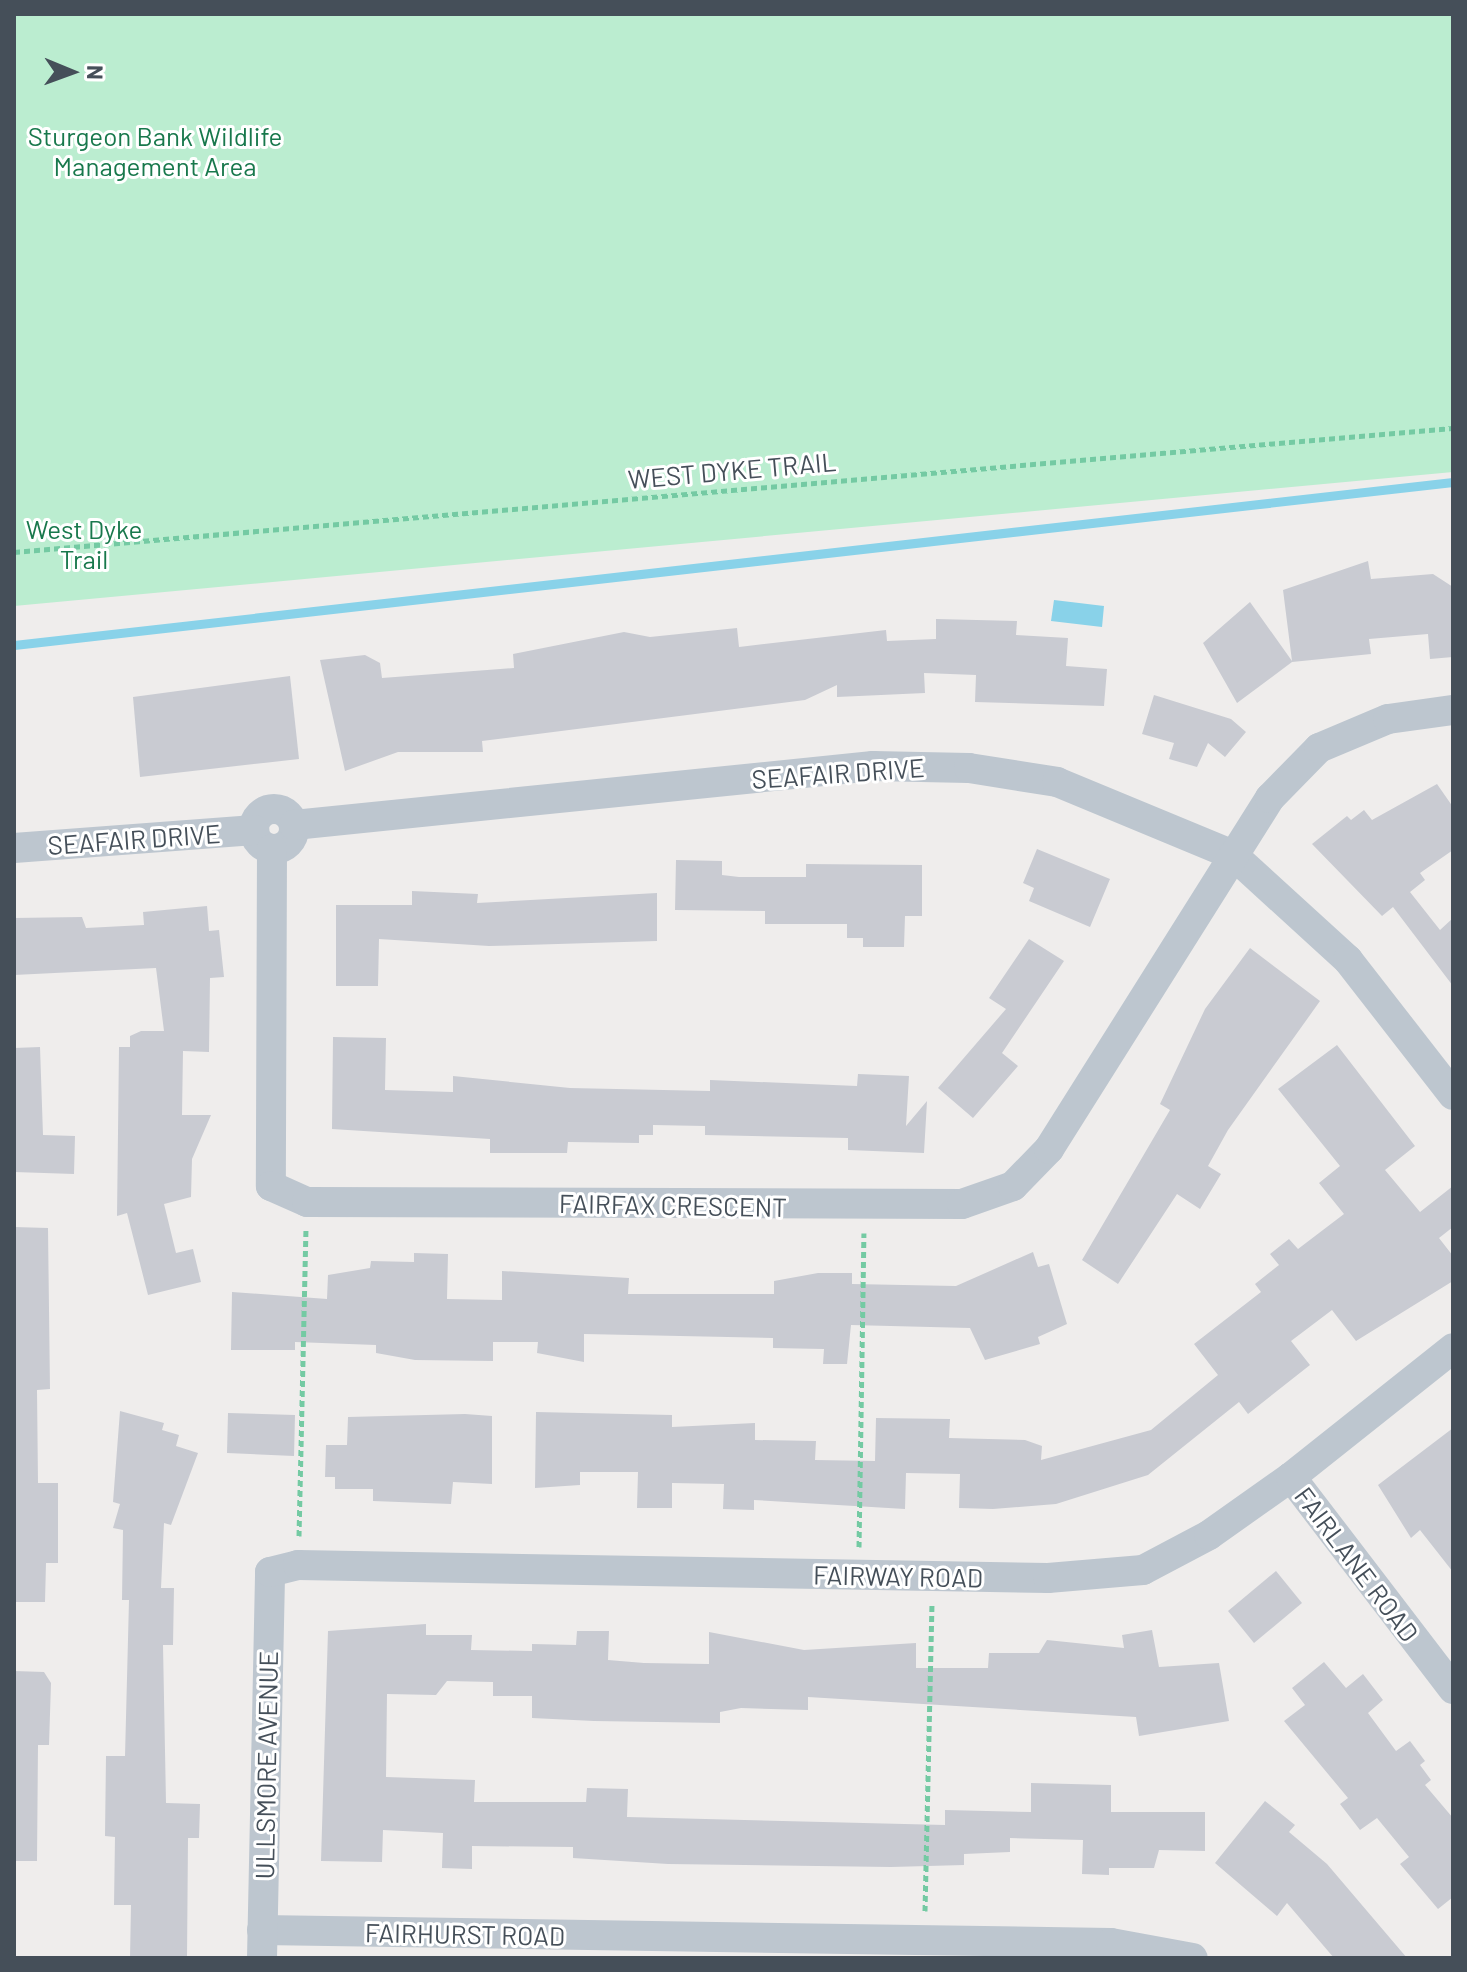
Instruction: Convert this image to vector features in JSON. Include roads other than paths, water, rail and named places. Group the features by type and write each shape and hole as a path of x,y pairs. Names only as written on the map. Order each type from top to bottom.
{"street":[{"name":"FAIRFAX CRESCENT","path":"263,839 271,1186 307,1202 865,1207 962,1204 1013,1186 1031,1171 1270,798 1319,748 1388,719 1453,710"},
{"name":"SEAFAIR DRIVE","path":"14,848 263,839 289,842 294,825 918,765 1057,782 1233,855 1348,960 1453,1095"},
{"name":"FAIRWAY ROAD","path":"284,1568 933,1577 1143,1570 1209,1535 1291,1477 1453,1348"},
{"name":"FAIRLANE ROAD","path":"1291,1477 1453,1689"},
{"name":"ULLSMORE AVENUE","path":"262,1944 284,1568"},
{"name":"FAIRHURST ROAD","path":"262,1944 622,1947 924,1940 1111,1943 1193,1958"}],"water":[{"path":"1054,600 1104,606 1102,627 1051,621"}],"waterway":[{"path":"14,645 1453,482"}],"park label":[{"name":"Sturgeon Bank Wildlife Management Area","path":"155,151"},
{"name":"West Dyke Trail","path":"84,544"}]}
